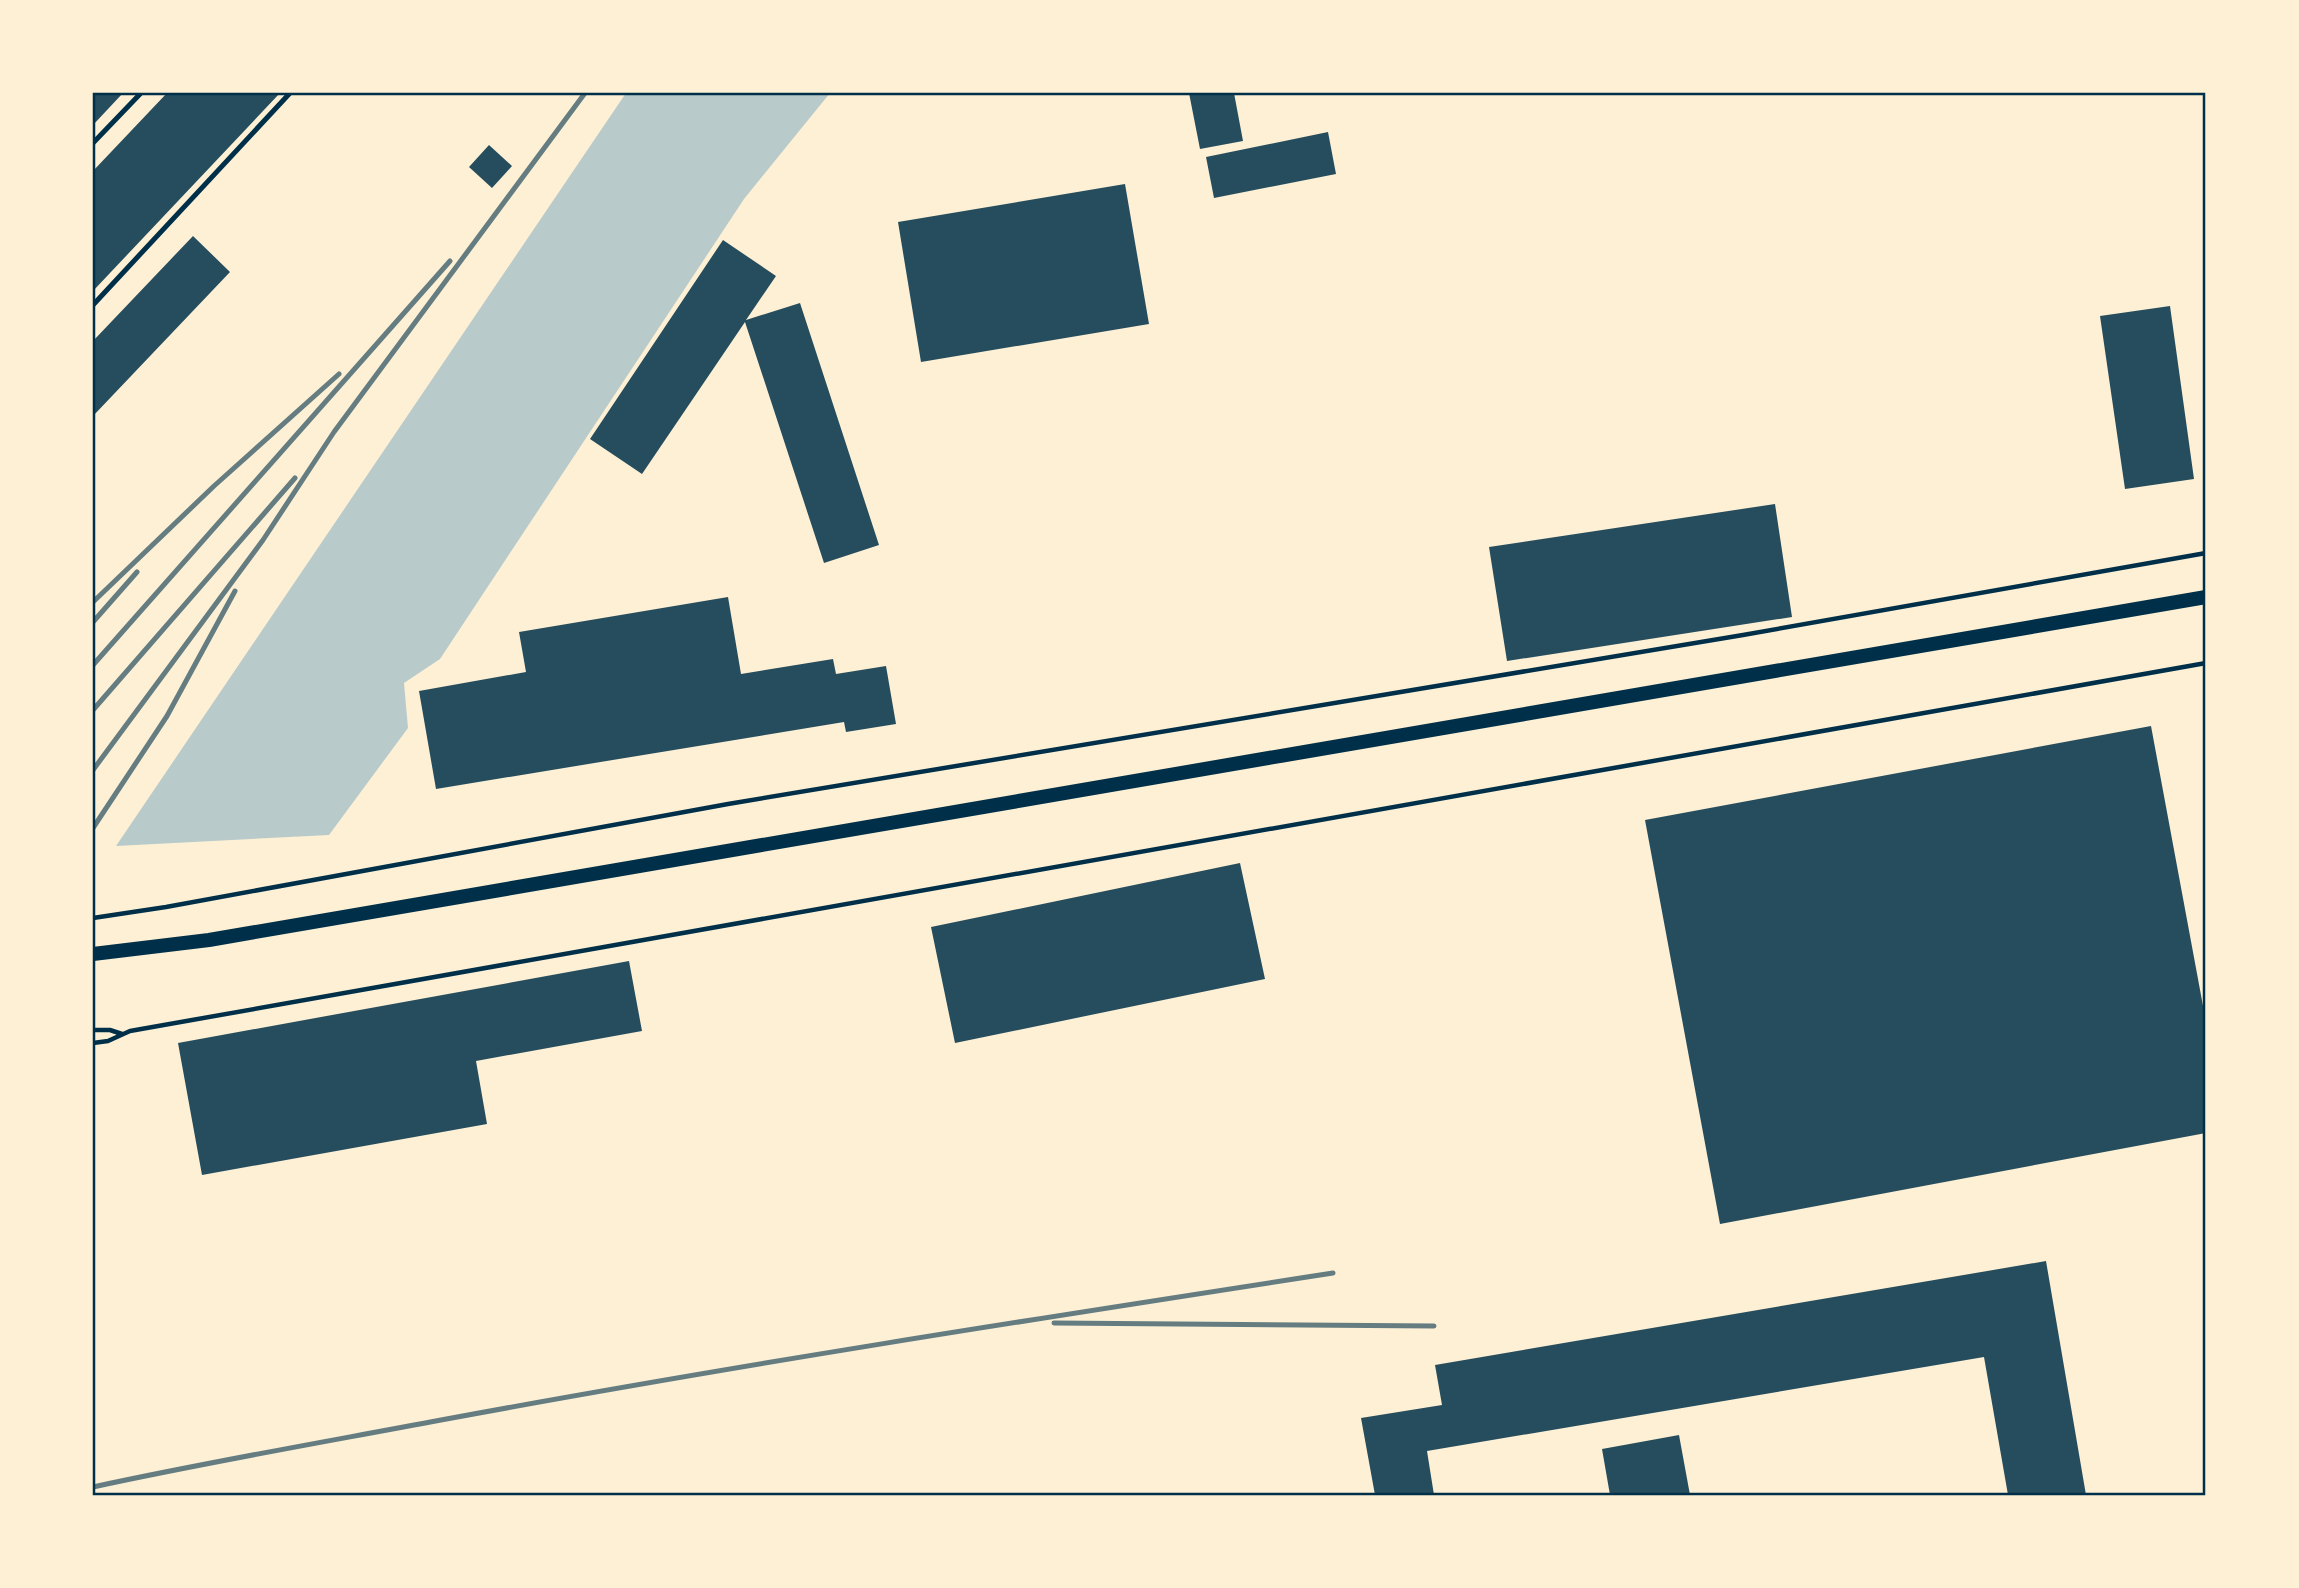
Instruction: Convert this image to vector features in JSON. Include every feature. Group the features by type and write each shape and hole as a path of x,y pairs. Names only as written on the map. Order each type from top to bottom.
{"main road":[{"path":"93,954 209,940 2206,597"}],"lane":[{"path":"93,143 141,93"},
{"path":"93,305 290,93"}],"path":[{"path":"93,918 166,908 728,804 1743,635 2206,553"},
{"path":"93,1043 157,1026 2206,663"},
{"path":"93,1030 110,1030 122,1034"}],"shaded area":[{"path":"626,93 830,93 744,199 440,659 404,683 408,728 329,835 116,846"}],"building":[{"path":"93,93 123,93 93,125"},
{"path":"167,93 280,93 93,291 93,171"},
{"path":"1189,93 1234,93 1243,141 1200,149"},
{"path":"1328,132 1336,174 1214,198 1206,157"},
{"path":"489,145 512,166 492,188 469,167"},
{"path":"1125,184 1149,324 921,362 898,222"},
{"path":"193,236 230,272 93,416 93,341"},
{"path":"723,240 776,276 746,320 800,303 879,545 824,563 745,322 642,474 590,439"},
{"path":"2170,306 2194,479 2125,489 2100,316"},
{"path":"1775,504 1792,617 1507,661 1489,547"},
{"path":"728,597 741,674 833,659 836,674 886,666 896,724 846,732 844,722 436,789 419,691 526,672 519,632"},
{"path":"2151,726 2206,1022 2206,1133 1720,1224 1645,820"},
{"path":"1240,863 1265,979 955,1043 931,927"},
{"path":"629,961 642,1031 476,1061 487,1124 202,1175 178,1043"},
{"path":"2046,1261 2086,1495 2008,1495 1984,1357 1427,1451 1434,1495 1375,1495 1361,1418 1442,1405 1435,1365"},
{"path":"1679,1435 1690,1495 1610,1495 1602,1449"}],"railway":[{"path":"93,770 263,540 334,432 585,93"},
{"path":"93,665 450,261"},
{"path":"93,602 214,486 339,374"},
{"path":"93,710 295,478"},
{"path":"93,622 137,572"},
{"path":"93,828 167,716 235,591"},
{"path":"93,1487 266,1452 663,1380 1333,1273"},
{"path":"1054,1323 1434,1326"}]}
